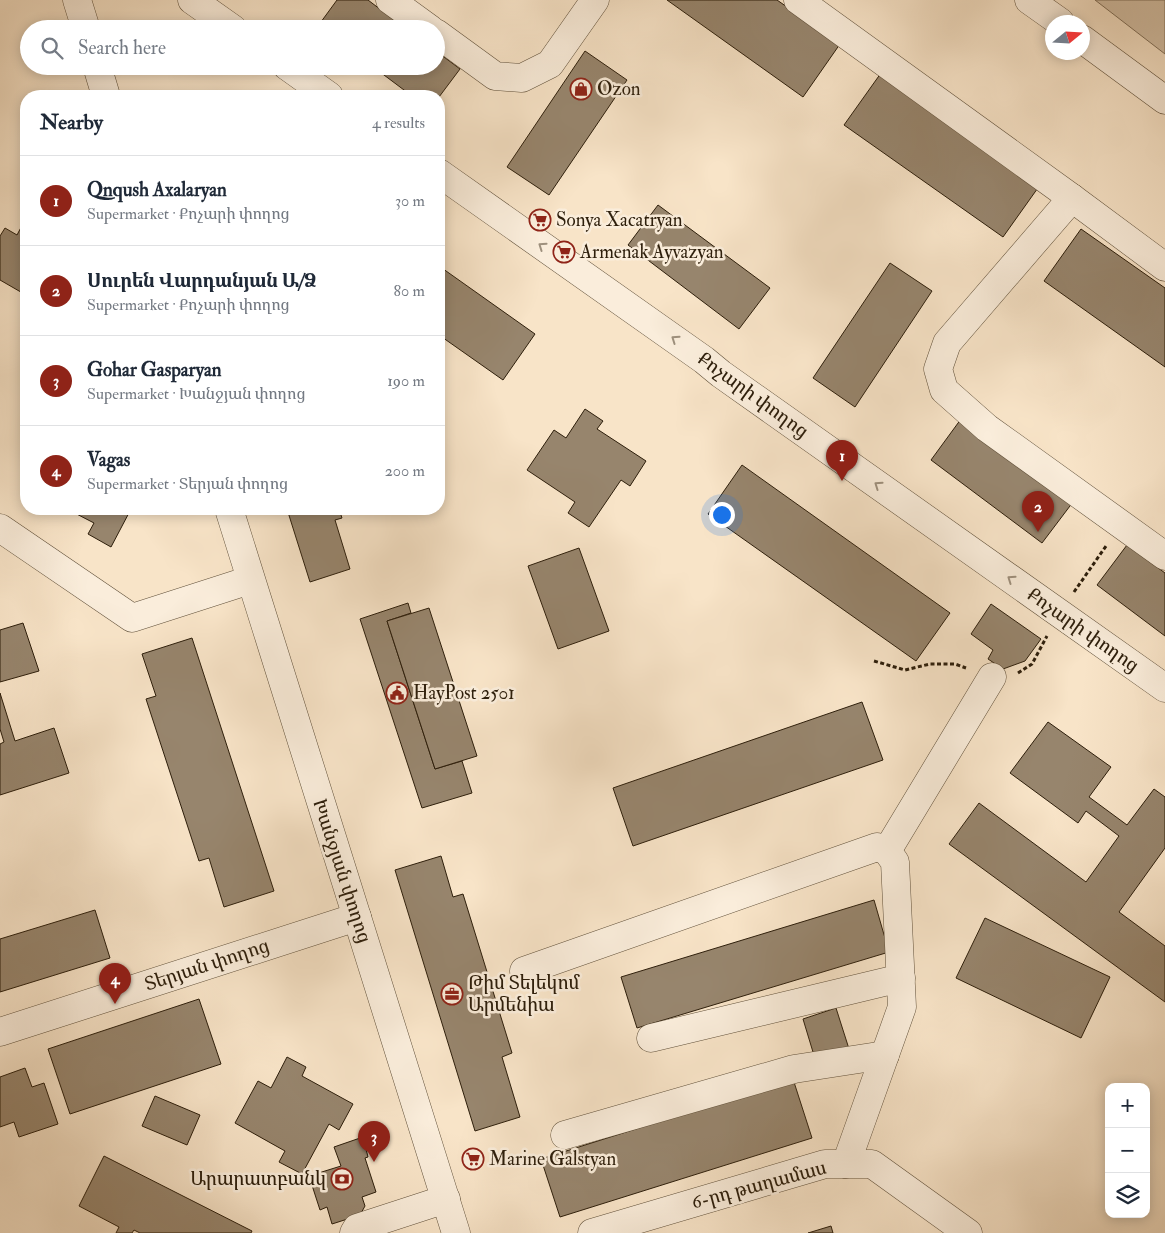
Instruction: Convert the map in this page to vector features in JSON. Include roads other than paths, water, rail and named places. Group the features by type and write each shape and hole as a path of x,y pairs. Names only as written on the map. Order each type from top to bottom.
{"street":[{"path":"77,0 83,20"},
{"path":"192,0 220,20"},
{"path":"390,0 418,20"},
{"path":"445,40 495,76 522,78 550,64 595,0"},
{"path":"798,0 1165,267"},
{"path":"1029,0 1050,15"},
{"path":"1090,45 1165,100"},
{"path":"100,75 104,90"},
{"path":"299,75 320,90"},
{"name":"Քոչարի փողոց","path":"445,177 1165,688"},
{"path":"1072,198 947,343 938,369 944,390 980,421 1165,556"},
{"name":"Խանջյան փողոց","path":"231,515 456,1233"},
{"path":"0,528 132,618 250,580"},
{"path":"887,851 992,677"},
{"path":"524,971 877,847 887,851 895,862 902,1007 846,1164"},
{"name":"Տերյան փողոց","path":"0,1032 357,917"},
{"path":"651,1038 901,978"},
{"path":"565,1135 794,1069 885,1055"},
{"name":"6-րդ թաղամաս","path":"592,1233 824,1164 872,1164 968,1233"},
{"path":"354,1233 357,1228 446,1200"}],"place":[{"name":"Ozon","path":"581,89"},
{"name":"Sonya Xacatryan","path":"540,220"},
{"name":"Armenak Ayvazyan","path":"564,252"},
{"name":"Qnqush Axalaryan","path":"842,481"},
{"name":"Սուրեն Վարդանյան Ա/Ձ","path":"1038,532"},
{"name":"HayPost 2501","path":"397,693"},
{"name":"Թիմ Տելեկոմ Արմենիա","path":"452,994"},
{"name":"Vagas","path":"115,1004"},
{"name":"Marine Galstyan","path":"473,1159"},
{"name":"Gohar Gasparyan","path":"374,1162"},
{"name":"Արարատբանկ","path":"342,1179"}]}
